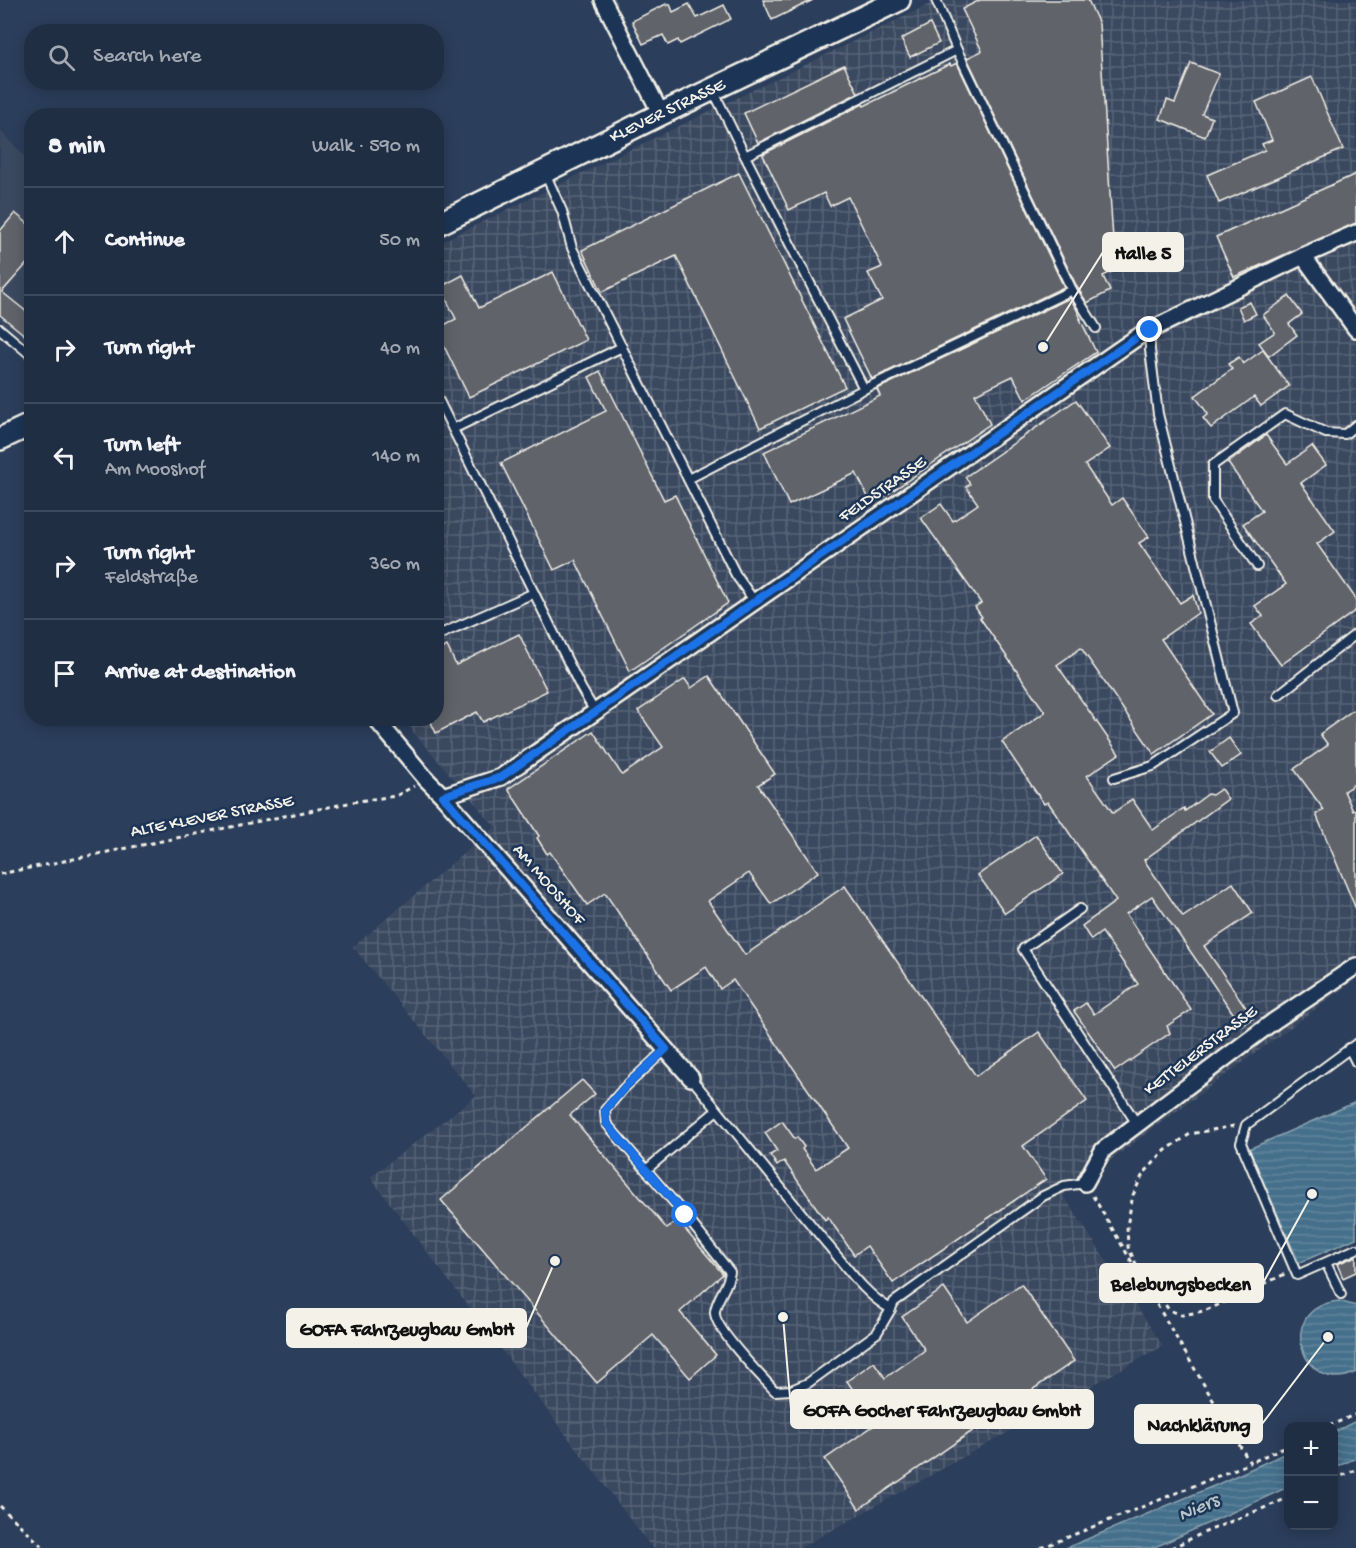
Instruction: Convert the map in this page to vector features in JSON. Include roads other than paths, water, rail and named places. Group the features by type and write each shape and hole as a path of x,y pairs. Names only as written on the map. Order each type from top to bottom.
{"street":[{"path":"603,0 661,114"},
{"name":"KLEVER STRASSE","path":"444,221 899,0"},
{"name":"FELDSTRASSE","path":"443,796 501,777 1142,334 1303,256 1356,233"},
{"path":"1303,256 1356,329"},
{"path":"0,439 24,428"},
{"name":"AM MOOSHOF","path":"382,726 691,1078"},
{"name":"KETTELERSTRASSE","path":"1085,1183 1103,1150 1274,1021 1356,966"}],"lane":[{"path":"936,0 957,50 1072,290 1096,328"},
{"path":"746,156 957,50"},
{"path":"713,90 864,389"},
{"path":"544,172 562,211 572,248 736,575 755,602"},
{"path":"688,479 864,389 1072,290"},
{"path":"0,329 24,349"},
{"path":"1114,778 1153,766 1233,713 1158,414 1150,350 1150,330"},
{"path":"453,429 622,347"},
{"path":"444,411 595,712"},
{"path":"1257,566 1213,500 1213,465 1285,414 1326,433 1345,434 1356,425"},
{"path":"444,632 534,593"},
{"path":"1278,695 1356,634"},
{"path":"1080,909 1023,949 1137,1124"},
{"path":"1356,1062 1353,1046 1246,1125 1241,1143 1297,1275 1356,1250"},
{"path":"666,1049 624,1088 605,1110 606,1123 685,1215 730,1272 729,1281 714,1312 717,1323 748,1363 775,1391 791,1390 808,1383 877,1333 894,1302 1043,1196 1064,1186 1085,1183"},
{"path":"691,1078 856,1278 879,1303 891,1309"},
{"path":"646,1170 717,1110"},
{"path":"1326,1263 1341,1294"}],"water":[{"path":"1356,1102 1356,1238 1299,1263 1249,1149"},
{"path":"1339,1301 1356,1306 1356,1372 1338,1377 1322,1373 1310,1363 1302,1349 1301,1334 1306,1319 1318,1307"},
{"path":"1356,1421 1356,1458 1338,1466 1338,1430"},
{"name":"Niers","path":"1284,1454 1284,1489 1162,1544 1151,1548 1066,1548"}],"place":[{"name":"Halle 5","path":"1043,347"},
{"name":"Belebungsbecken","path":"1312,1194"},
{"name":"GOFA Fahrzeugbau GmbH","path":"555,1261"},
{"name":"GOFA Gocher Fahrzeugbau GmbH","path":"783,1317"},
{"name":"Nachklärung","path":"1328,1337"}]}
